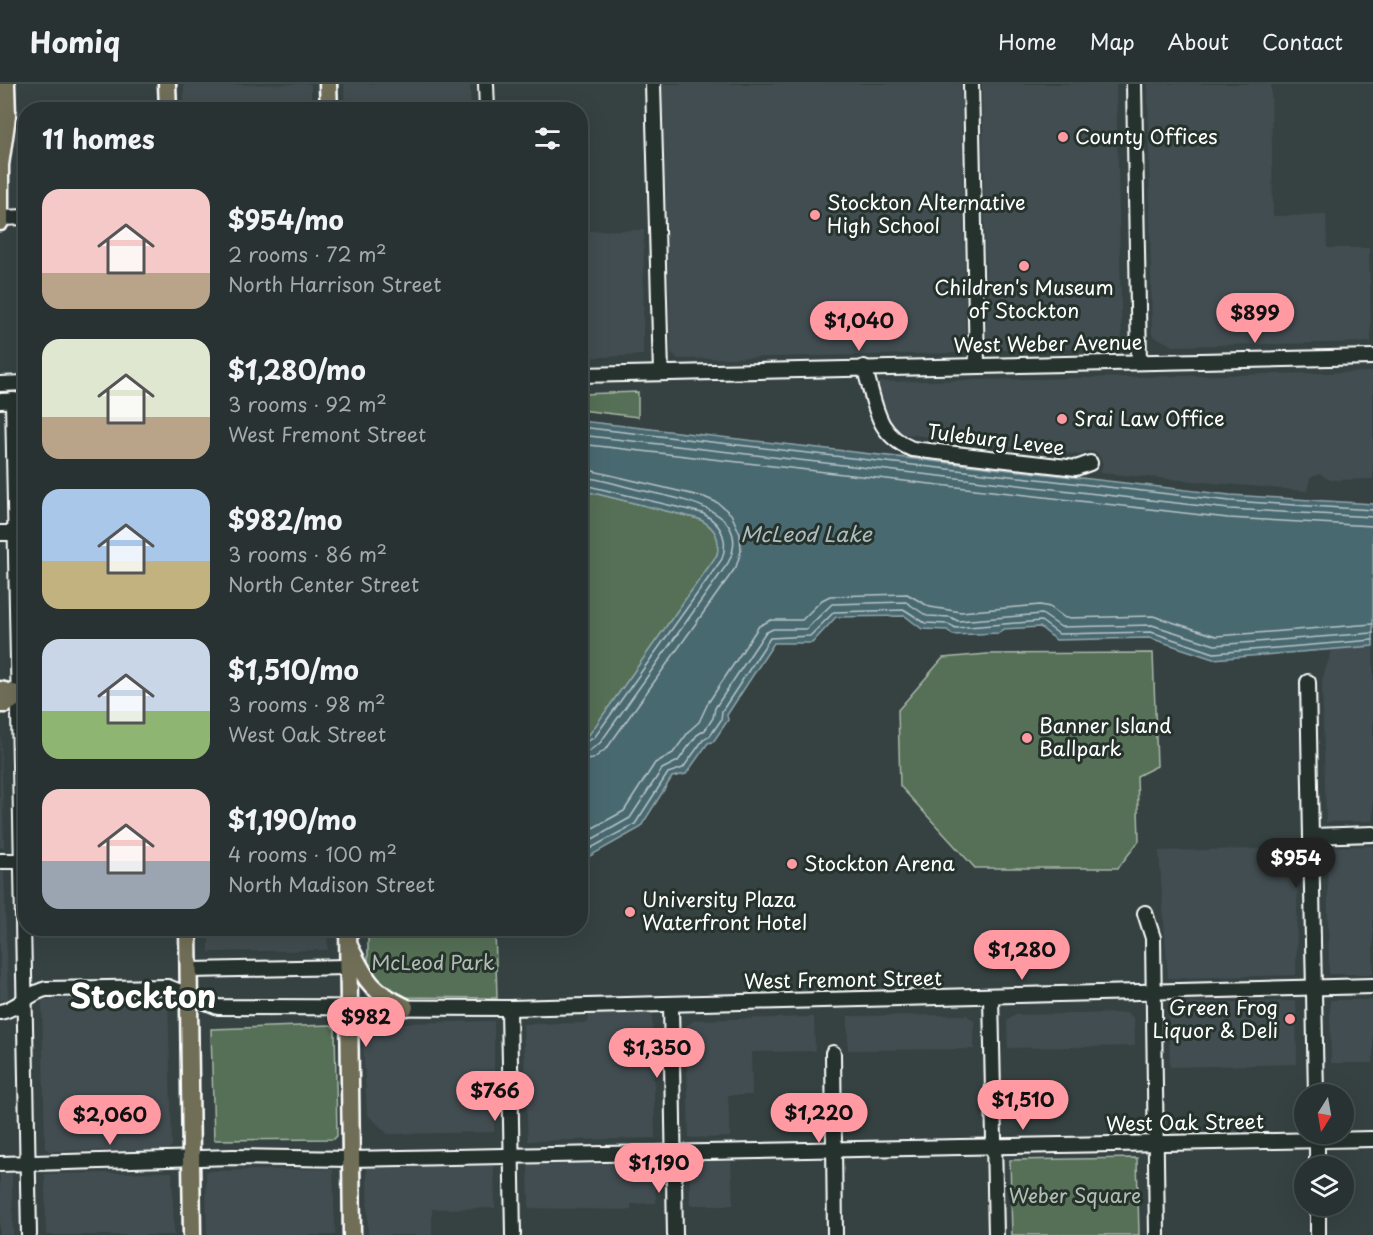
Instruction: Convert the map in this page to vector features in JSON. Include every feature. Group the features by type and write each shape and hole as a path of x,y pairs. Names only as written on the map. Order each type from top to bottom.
{"main road":[{"path":"1,220 0,165 7,116 6,84"},
{"path":"167,84 168,102"},
{"path":"328,84 329,102"},
{"path":"0,690 18,695"},
{"path":"0,704 6,704 18,698"},
{"path":"188,936 192,1235"},
{"path":"348,936 352,1235"},
{"path":"348,936 371,988 405,1007"}],"street":[{"path":"486,84 486,102"},
{"path":"653,84 662,373"},
{"path":"970,84 977,365"},
{"path":"1134,84 1139,362"},
{"path":"1,220 18,218"},
{"name":"West Weber Avenue","path":"588,375 1373,357"},
{"name":"Tuleburg Levee","path":"864,368 880,423 886,433 897,443 912,449 1076,468 1090,463"},
{"path":"0,384 18,383"},
{"path":"13,400 18,450"},
{"path":"18,495 15,533 18,603"},
{"path":"0,533 15,533"},
{"path":"1308,682 1316,1084"},
{"path":"1311,836 1373,834"},
{"path":"0,861 18,861"},
{"path":"1145,913 1153,938 1157,1235"},
{"path":"25,936 29,1235"},
{"path":"190,970 348,967"},
{"name":"West Fremont Street","path":"0,1012 25,1001 35,992 46,989 168,987 218,1007 509,1008 991,998 1154,991 1373,986"},
{"path":"991,998 996,1235"},
{"path":"671,1004 675,1235"},
{"path":"509,1008 513,1235"},
{"path":"833,1053 835,1235"},
{"name":"West Oak Street","path":"0,1164 233,1157 350,1159 994,1147 1294,1139"},
{"name":"West Oak Street","path":"1354,1139 1373,1139"},
{"path":"1318,1216 1318,1235"}],"shaded area":[{"path":"311,84 311,102 184,102 184,85"},
{"path":"344,84 470,84 471,102 345,102"},
{"name":"Stockton Alternative High School","path":"662,84 961,84 966,347 959,353 678,359 671,352"},
{"path":"982,84 1116,84 1122,348 995,350 987,342"},
{"path":"1148,84 1271,84 1273,216 1326,215 1327,248 1369,248 1371,342 1173,346 1152,335"},
{"path":"644,230 643,355 588,358 588,231"},
{"path":"1373,372 1373,479 1330,480 1320,474 1310,478 1307,491 1100,473 1103,463 1097,452 1087,451 1079,455 897,433 884,418 877,390 880,382"},
{"path":"1373,646 1373,821 1326,822 1322,680 1332,650"},
{"path":"0,720 4,847 0,847"},
{"path":"1373,846 1373,974 1329,974 1327,847"},
{"path":"1298,848 1296,975 1168,978 1159,851"},
{"path":"0,872 4,872 8,999 0,1000"},
{"path":"209,936 327,936 328,950 209,952"},
{"path":"168,997 172,1146 168,1150 49,1151 45,1148 42,1000"},
{"path":"1330,1000 1373,1000 1373,1063 1331,1063"},
{"path":"1296,1001 1297,1064 1170,1067 1168,1003"},
{"path":"652,1013 655,1138 528,1141 523,1024 588,1023 589,1014"},
{"path":"1128,1013 1134,1019 1135,1046 1008,1048 1007,1021 1014,1015"},
{"path":"967,1015 974,1021 974,1049 848,1050 848,1016"},
{"path":"814,1017 815,1051 751,1052 752,1095 728,1095 730,1137 689,1138 686,1026 695,1020"},
{"path":"494,1021 494,1132 388,1134 367,1114 362,1024"},
{"path":"689,1162 731,1162 733,1205 690,1205"},
{"path":"655,1163 656,1203 631,1204 631,1210 529,1208 528,1165"},
{"path":"494,1166 495,1208 432,1209 432,1235 368,1235 367,1168"},
{"path":"333,1169 335,1235 207,1235 206,1171"},
{"path":"172,1172 174,1235 46,1235 45,1174"},
{"path":"0,1174 12,1174 13,1235 0,1235"}],"green space":[{"path":"638,392 638,417 588,411 588,394"},
{"path":"588,492 699,519 713,529 718,543 717,555 589,735"},
{"name":"Banner Island Ballpark","path":"1153,653 1157,766 1137,776 1139,841 1118,868 975,868 900,786 898,710 943,658 987,654"},
{"name":"McLeod Park","path":"368,936 495,936 497,998 399,997 368,978"},
{"path":"331,1025 335,1029 337,1136 334,1139 214,1140 211,1029"},
{"name":"Weber Square","path":"1137,1158 1139,1235 1012,1235 1010,1160"}],"water":[{"name":"McLeod Lake","path":"588,422 1230,495 1373,504 1373,646 1213,659 1150,638 1056,640 1040,627 1003,629 999,633 953,635 947,630 922,629 905,616 836,617 812,643 774,643 727,715 728,720 713,742 708,743 686,774 672,777 640,828 588,857 588,736 717,555 716,534 699,519 588,492"}],"place":[{"name":"County Offices","path":"1063,137"},
{"name":"Stockton Alternative High School","path":"815,215"},
{"name":"Children's Museum of Stockton","path":"1024,266"},
{"name":"Srai Law Office","path":"1062,419"},
{"name":"Banner Island Ballpark","path":"1027,738"},
{"name":"Stockton Arena","path":"792,864"},
{"name":"University Plaza Waterfront Hotel","path":"630,912"},
{"name":"Green Frog Liquor & Deli","path":"1290,1019"}],"district":[{"name":"Stockton","path":"143,997"}]}
